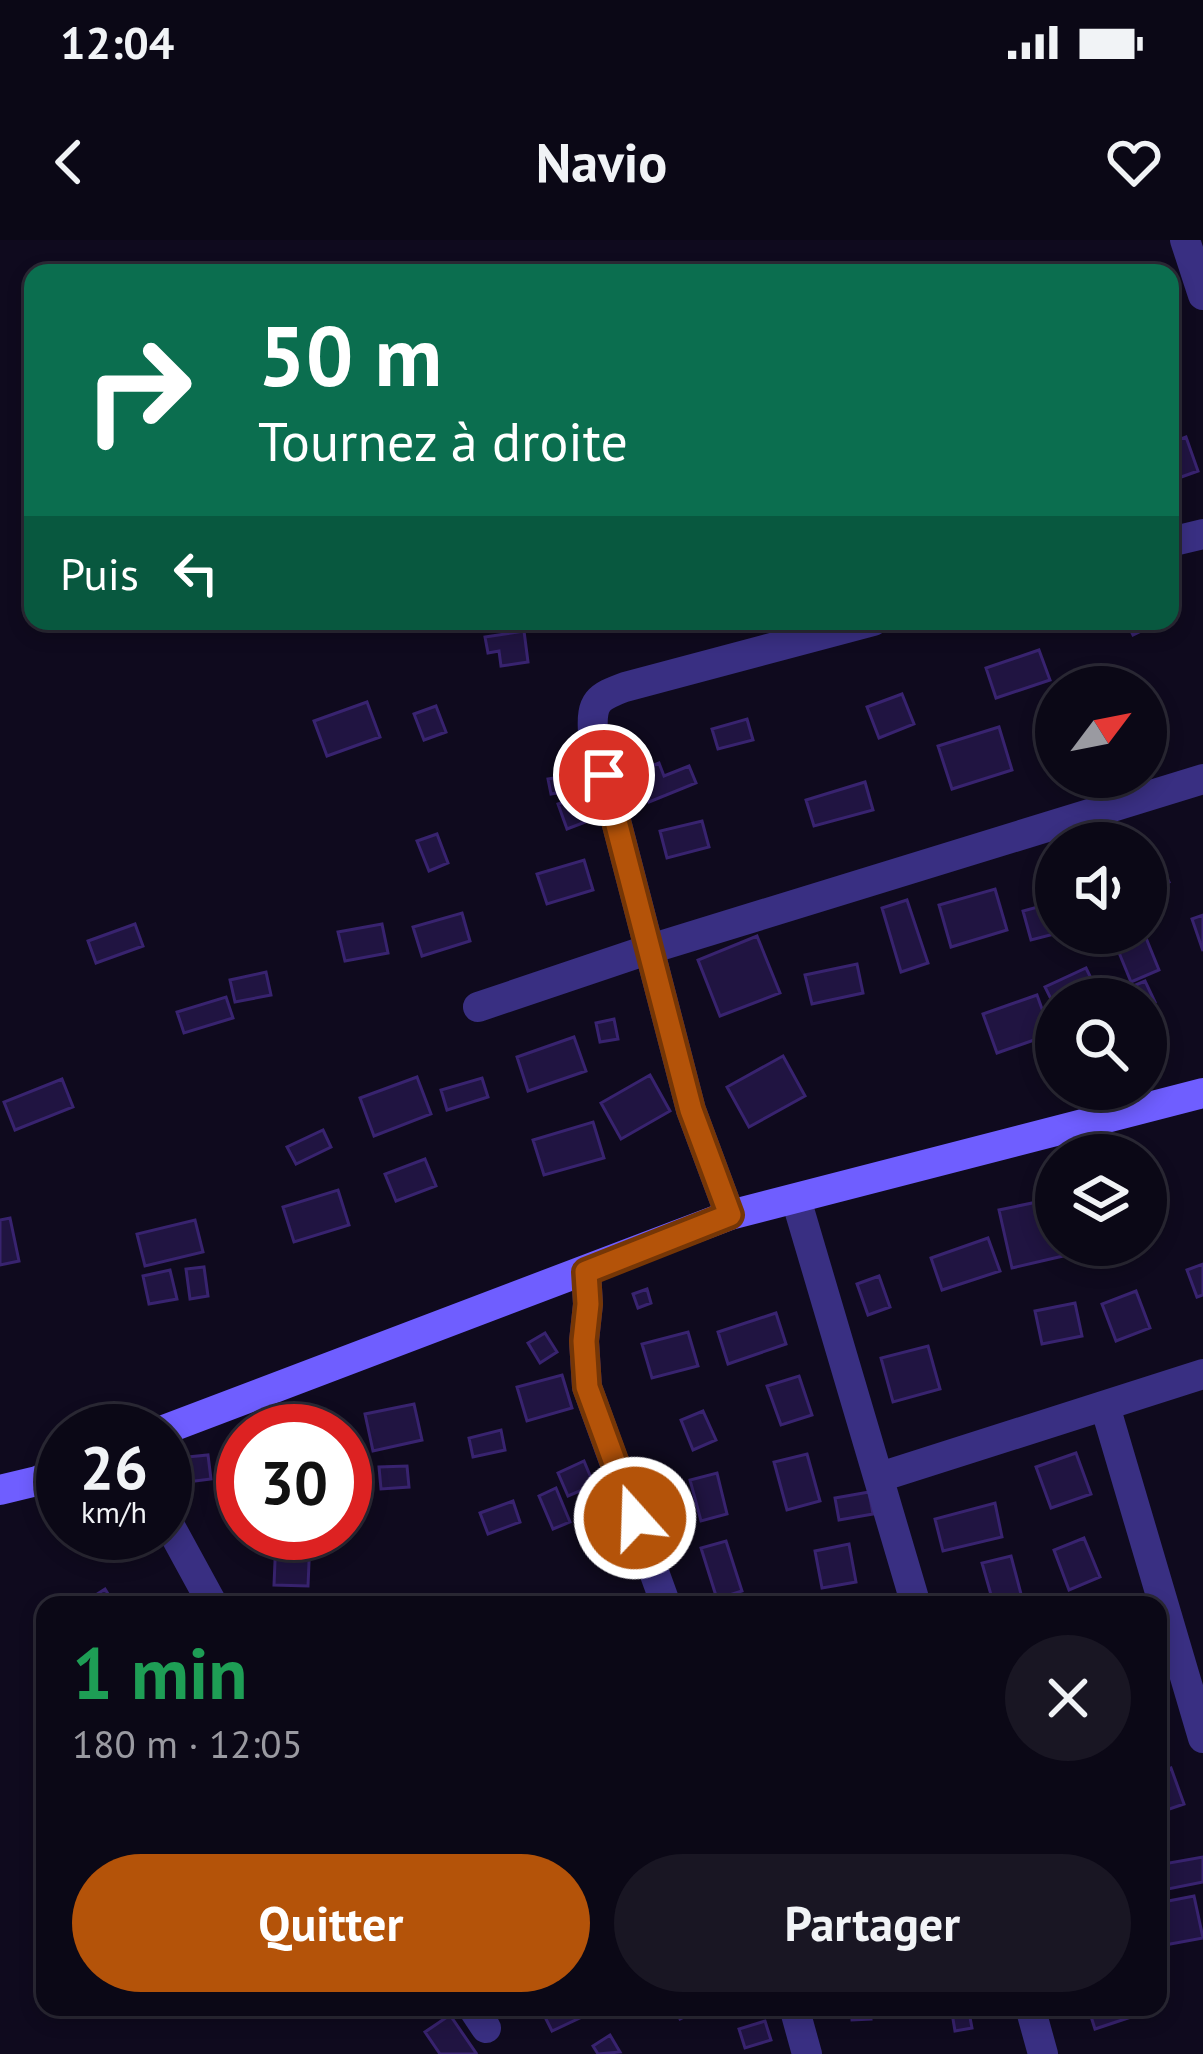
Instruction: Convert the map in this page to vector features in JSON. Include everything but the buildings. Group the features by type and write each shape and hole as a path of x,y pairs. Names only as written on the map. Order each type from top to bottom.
{"street":[{"path":"1186,240 1194,288"},
{"path":"730,1215 691,1110 593,732 592,712 601,696 625,687 839,630"},
{"path":"478,1007 650,949 1203,779"},
{"path":"192,1419 730,1215 1203,1094"},
{"path":"796,1199 913,1596"},
{"path":"586,1272 587,1387 663,1596"},
{"path":"880,1477 1203,1374"},
{"path":"1105,1406 1161,1596"},
{"path":"0,1490 36,1481"},
{"path":"188,1560 208,1596"},
{"path":"1167,1616 1203,1738"},
{"path":"796,2016 807,2054"},
{"path":"1032,2016 1043,2054"}],"route":[{"path":"604,775 691,1110 730,1215 586,1272 587,1387 635,1518"}]}
